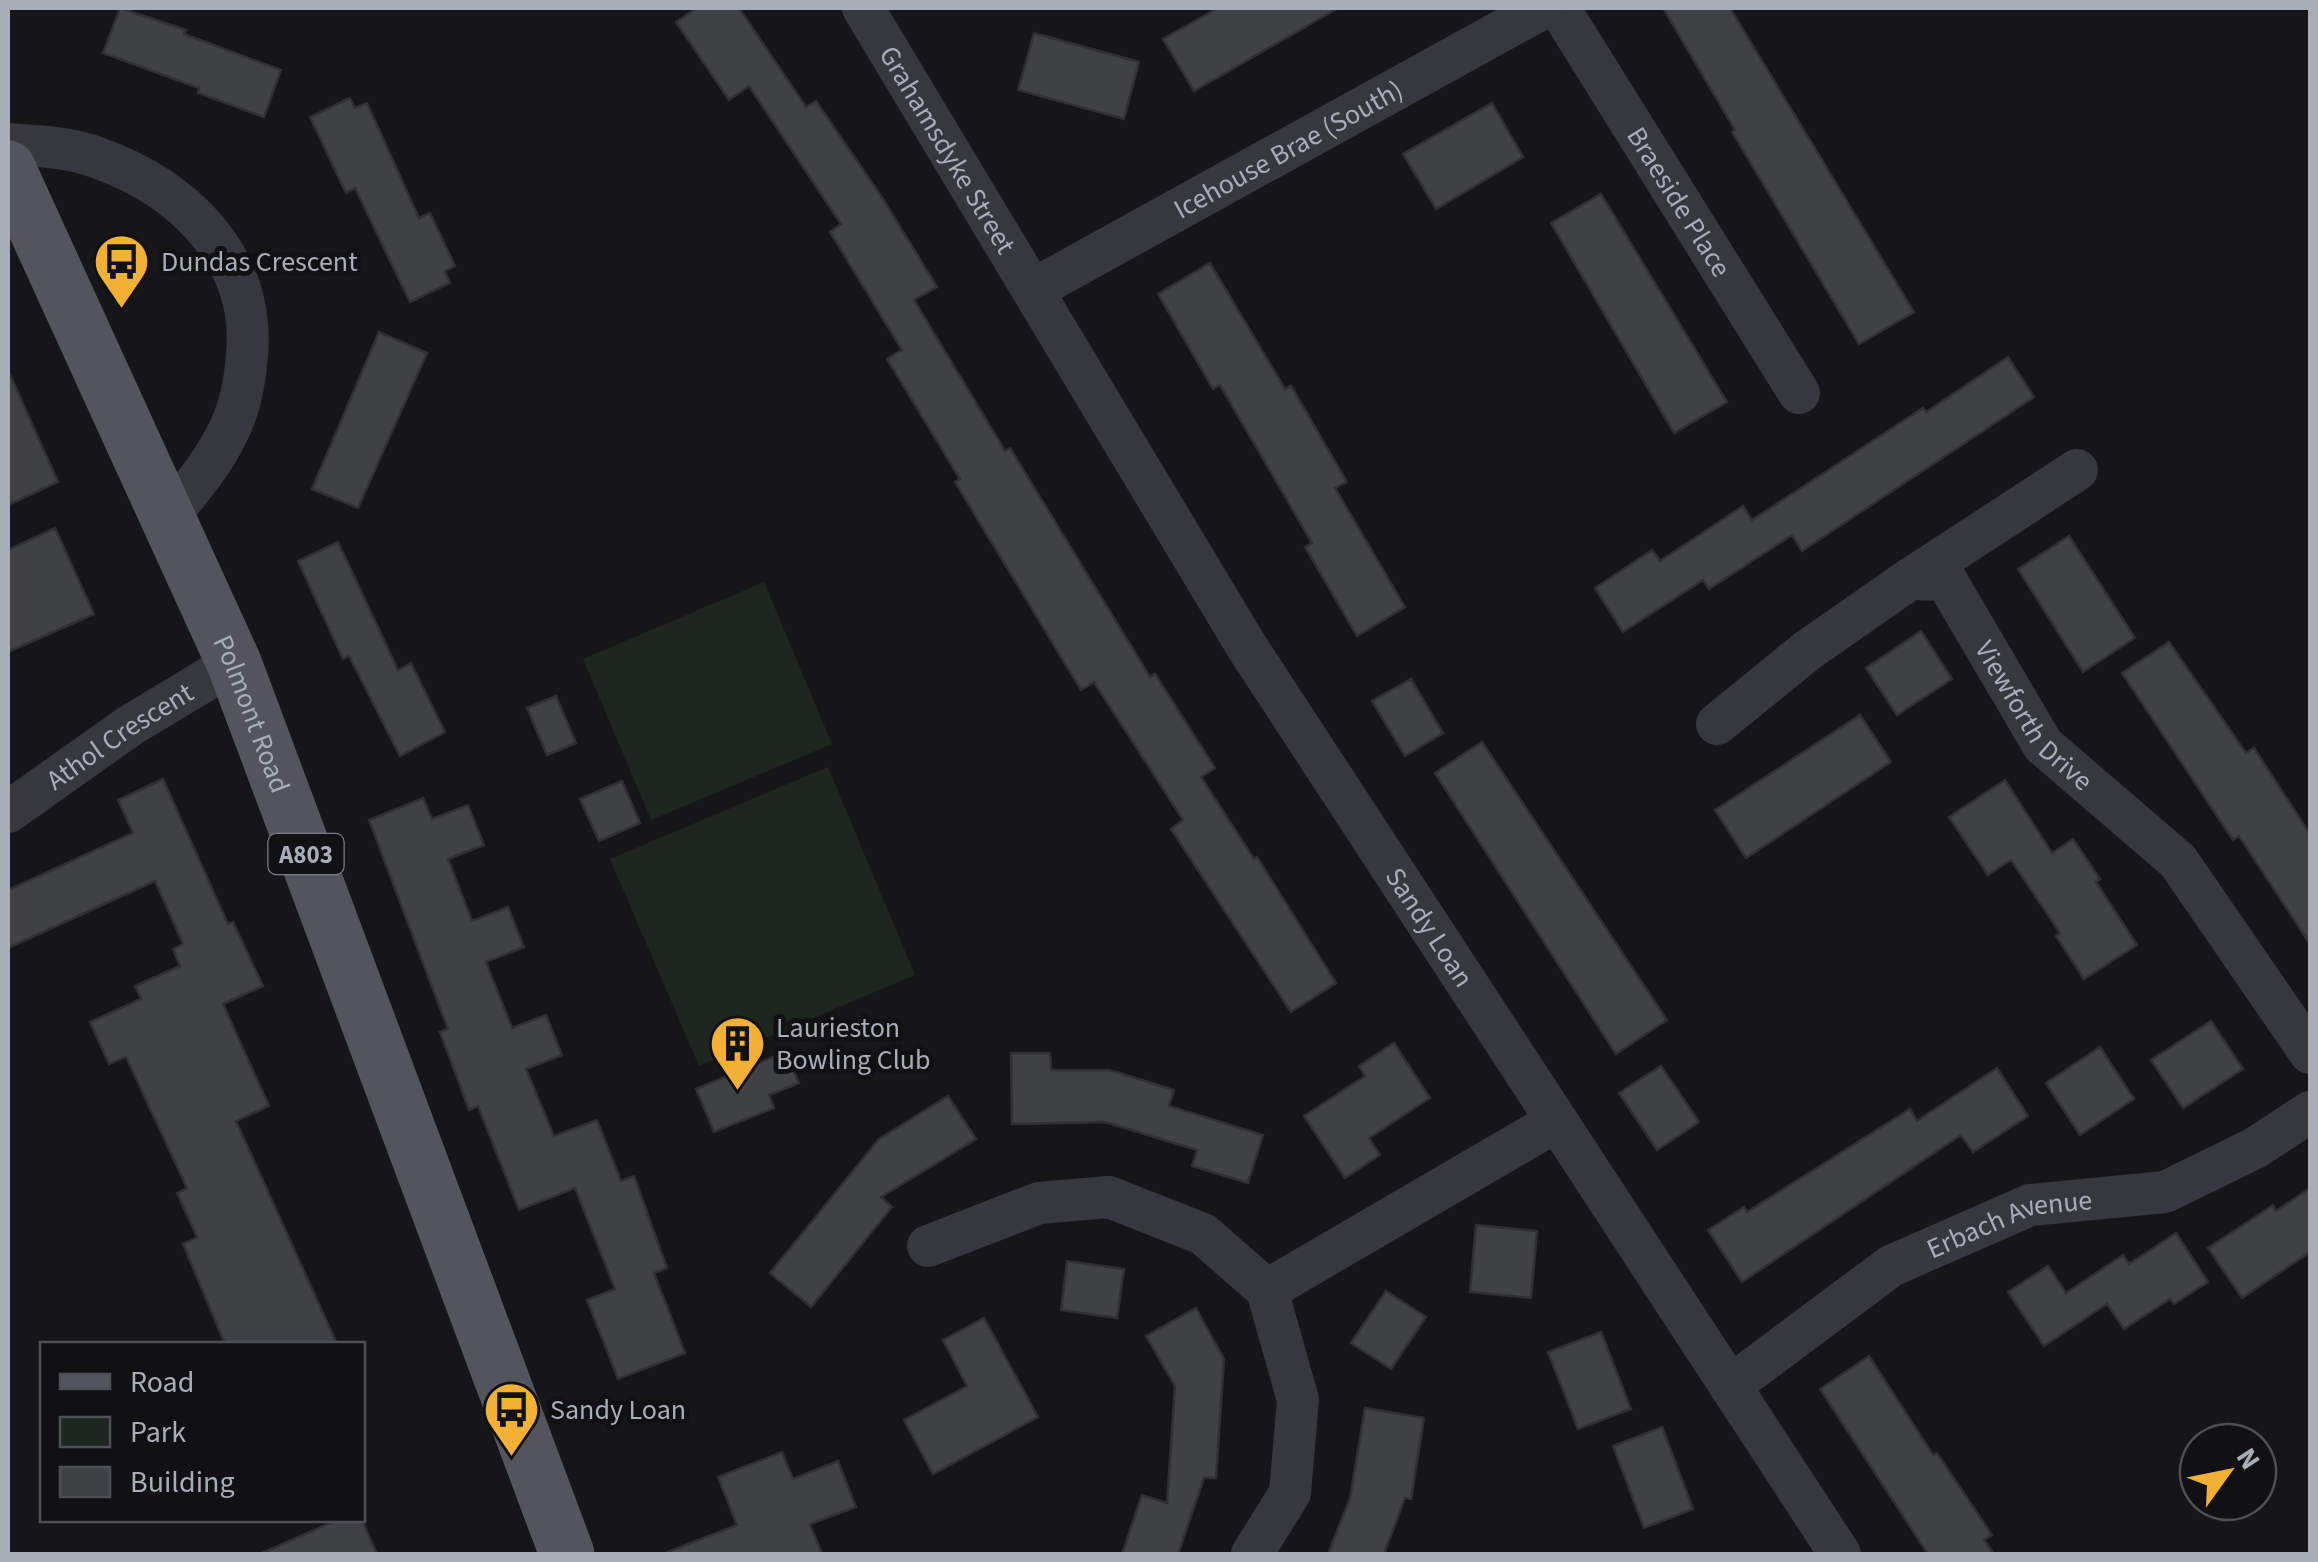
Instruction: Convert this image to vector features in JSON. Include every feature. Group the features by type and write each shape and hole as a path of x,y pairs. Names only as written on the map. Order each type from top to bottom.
{"main road":[{"name":"Polmont Road","path":"8,168 234,663 568,1554"}],"street":[{"name":"Grahamsdyke Street","path":"862,8 1034,289"},
{"name":"Icehouse Brae (South)","path":"1034,289 1535,10"},
{"name":"Braeside Place","path":"1535,10 1799,393"},
{"path":"8,144 45,146 96,157 145,178 194,214 232,264 244,297 250,332 245,384 228,434 200,478 168,517"},
{"name":"Sandy Loan","path":"1034,289 1247,647 1840,1554"},
{"path":"1717,724 1808,650 2078,470"},
{"name":"Viewforth Drive","path":"1910,579 1946,580 2043,745 2178,861 2310,1053"},
{"name":"Athol Crescent","path":"8,812 131,725 234,663"},
{"name":"Erbach Avenue","path":"1730,1386 1891,1266 2030,1205 2165,1192 2255,1148 2310,1112"},
{"path":"1267,1290 1556,1120"},
{"path":"928,1246 1040,1204 1108,1197 1203,1234 1267,1290 1298,1400 1290,1493 1252,1554"}],"green space":[{"path":"764,582 832,744 651,820 583,659"},
{"path":"828,767 915,975 699,1066 610,859"}],"building":[{"path":"120,8 186,30 184,34 281,70 264,117 103,53"},
{"path":"697,8 739,8 806,107 816,101 937,287 914,300 1150,677 1155,674 1215,768 1201,777 1336,983 1291,1012 1171,829 1183,820 1094,682 1081,690 955,482 960,479 887,359 902,350 830,232 841,224 749,86 729,100 676,22"},
{"path":"1218,8 1338,8 1194,91 1163,39"},
{"path":"1663,8 1730,8 1914,312 1859,344"},
{"path":"1034,33 1139,62 1124,119 1018,90"},
{"path":"350,98 355,108 367,103 419,218 430,213 455,266 445,271 450,283 410,302 355,188 346,193 310,117"},
{"path":"1492,103 1523,157 1436,209 1403,154"},
{"path":"1601,194 1727,402 1674,433 1551,223"},
{"path":"1210,263 1285,389 1291,386 1347,482 1335,488 1405,607 1357,636 1305,547 1312,543 1220,385 1213,389 1158,294"},
{"path":"379,332 427,353 358,508 312,489"},
{"path":"2008,357 2034,397 1802,551 1792,535 1709,589 1703,580 1623,632 1595,588 1652,550 1660,561 1743,506 1752,520"},
{"path":"8,370 58,482 8,505"},
{"path":"55,528 94,614 8,652 8,550"},
{"path":"2069,536 2135,638 2083,672 2018,569"},
{"path":"338,542 398,670 411,663 445,732 400,756 349,656 343,659 298,561"},
{"path":"1921,631 1952,679 1897,715 1866,668"},
{"path":"2169,642 2246,753 2254,748 2310,834 2310,944 2239,836 2233,840 2122,673"},
{"path":"1411,679 1443,733 1405,756 1372,701"},
{"path":"556,696 576,743 547,755 527,708"},
{"path":"1860,715 1891,762 1746,858 1715,810"},
{"path":"1482,742 1667,1020 1616,1054 1435,773"},
{"path":"163,779 228,924 233,922 263,986 223,1004 269,1106 236,1121 336,1342 224,1342 183,1244 197,1237 177,1193 187,1188 126,1057 109,1064 90,1022 141,999 135,986 180,966 173,949 183,944 155,881 8,948 8,890 133,833 118,800"},
{"path":"2005,780 2052,853 2073,839 2137,945 2084,979 2056,936 2060,933 2011,860 1988,875 1949,817"},
{"path":"622,781 640,823 599,841 580,799"},
{"path":"423,798 432,819 468,805 484,845 448,859 472,921 508,907 524,947 486,962 512,1028 546,1015 562,1055 526,1069 554,1136 597,1120 621,1181 634,1176 667,1268 654,1273 685,1353 618,1379 587,1300 615,1289 575,1188 519,1210 478,1106 469,1110 440,1032 448,1029 369,820"},
{"path":"2211,1021 2243,1069 2183,1108 2151,1060"},
{"path":"1394,1043 1430,1098 1369,1138 1380,1155 1345,1178 1304,1116 1365,1076 1359,1066"},
{"path":"2100,1047 2134,1099 2080,1135 2046,1083"},
{"name":"Laurieston Bowling Club","path":"785,1052 799,1083 769,1095 774,1108 714,1132 696,1089"},
{"path":"1011,1053 1050,1053 1051,1070 1110,1070 1174,1090 1169,1106 1263,1135 1248,1183 1192,1166 1197,1150 1105,1122 1012,1124"},
{"path":"1661,1066 1699,1122 1657,1150 1619,1093"},
{"path":"1997,1068 2028,1116 1973,1152 1961,1135 1742,1282 1708,1230 1744,1207 1747,1212 1910,1109 1917,1121"},
{"path":"948,1096 976,1139 881,1197 892,1207 811,1307 770,1273 879,1139"},
{"path":"2310,1188 2310,1252 2242,1298 2208,1248 2273,1205 2276,1211"},
{"path":"1476,1225 1537,1231 1531,1298 1470,1292"},
{"path":"2176,1233 2208,1282 2174,1304 2170,1299 2124,1329 2107,1304 2044,1346 2008,1292 2048,1266 2066,1293 2123,1255 2129,1264"},
{"path":"1067,1261 1124,1269 1117,1318 1061,1310"},
{"path":"1386,1291 1426,1317 1391,1369 1351,1343"},
{"path":"1196,1308 1224,1359 1216,1478 1204,1478 1178,1554 1122,1554 1142,1495 1167,1503 1175,1386 1146,1336"},
{"path":"984,1318 1038,1417 933,1474 904,1420 967,1386 943,1340"},
{"path":"1601,1332 1631,1409 1578,1429 1548,1352"},
{"path":"1869,1356 1933,1455 1937,1453 1992,1535 1984,1540 1994,1554 1928,1554 1820,1389"},
{"path":"1365,1408 1424,1418 1411,1499 1405,1498 1384,1554 1328,1554 1350,1498"},
{"path":"1662,1427 1693,1509 1644,1528 1613,1446"},
{"path":"782,1452 793,1479 838,1461 856,1507 810,1524 822,1554 667,1554 737,1525 718,1477"},
{"path":"332,1522 363,1522 377,1554 260,1554"}],"place":[{"name":"Dundas Crescent","path":"122,310"},
{"name":"Laurieston Bowling Club","path":"737,1092"},
{"name":"Sandy Loan","path":"511,1458"}]}
